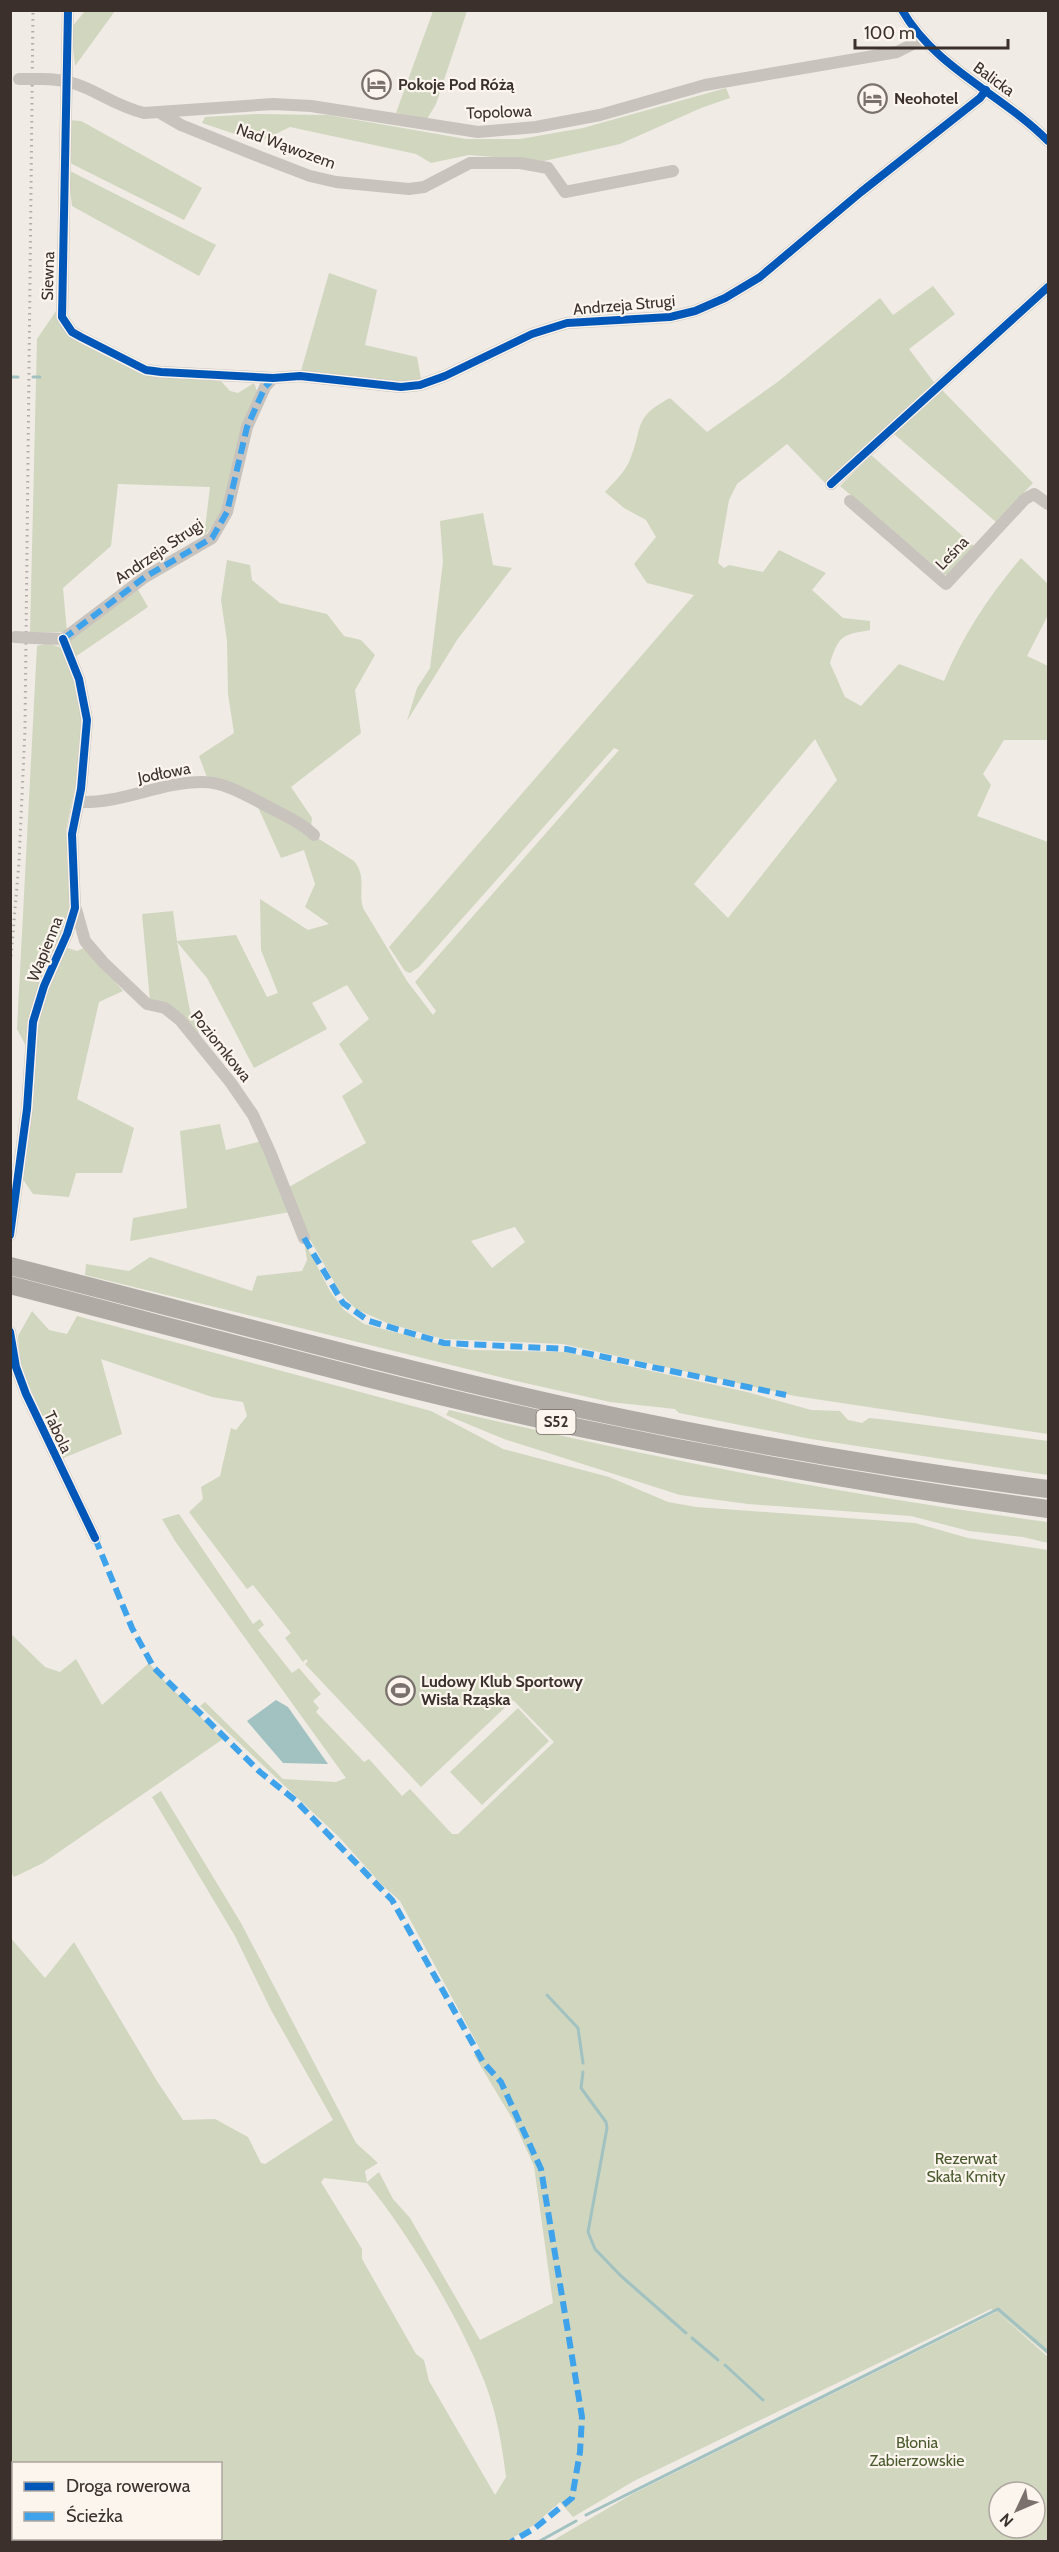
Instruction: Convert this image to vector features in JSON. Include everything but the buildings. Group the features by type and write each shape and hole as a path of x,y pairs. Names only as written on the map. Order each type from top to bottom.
{"highway":[{"name":"S52","path":"10,1266 396,1365 579,1408 835,1458 1048,1489"},
{"name":"S52","path":"10,1285 411,1388 578,1428 842,1478 1048,1509"}],"street":[{"name":"Siewna","path":"68,10 60,308 67,327 81,337 146,370 273,378"},
{"name":"Balicka","path":"902,10 938,55 1021,116 1048,141"},
{"name":"Topolowa","path":"15,79 67,80 87,87 129,109 161,113 273,104 311,106 478,132 536,128 600,115 705,85 897,52 923,39"},
{"name":"Andrzeja Strugi","path":"63,639 145,577 212,538 227,512 247,427 265,387 273,378 300,376 401,387 420,385 532,334 567,323 670,317 695,311 725,298 760,277 986,90"},
{"name":"Nad Wąwozem","path":"161,113 182,125 263,158 310,176 336,182 409,189 424,187 470,163 493,161 548,168 565,192 673,171"},
{"path":"831,484 1048,287"},
{"name":"Leśna","path":"850,501 946,584 1025,499 1034,494 1048,504"},
{"path":"13,637 63,639"},
{"name":"Wapienna","path":"10,1235 27,1110 33,1022 44,986 64,941 75,908 72,834 79,802 87,720 79,679 63,639"},
{"name":"Jodłowa","path":"79,802 105,802 160,789 202,782 212,783 240,792 294,820 314,835"},
{"name":"Poziomkowa","path":"75,908 85,940 127,988 147,1004 165,1008 180,1020 231,1083 253,1116 270,1152 304,1238"},
{"path":"64,941 85,940"},
{"name":"Tabola","path":"10,1332 16,1367 26,1394 95,1538"}],"green space":[{"path":"85,11 115,11 75,66 71,28"},
{"path":"433,11 467,11 436,104 427,119 396,113"},
{"path":"726,88 730,98 701,108 620,144 544,161 469,155 431,163 416,154 290,127 259,142 202,123 205,117 258,114 328,115 466,139 520,139 583,128"},
{"path":"69,120 81,121 202,188 184,220 72,164 67,158"},
{"path":"68,170 216,245 199,276 72,206"},
{"path":"329,273 377,290 365,345 417,357 421,379 397,383 301,371"},
{"path":"933,286 955,314 909,349 936,385 825,483 787,444 737,484 729,500 718,563 724,568 729,565 763,572 779,550 826,573 812,590 843,618 870,621 870,630 847,635 839,642 830,663 845,697 861,706 899,664 944,681 978,616 1021,558 1048,584 1048,615 1027,656 1048,666 1048,740 1004,740 983,774 991,785 977,816 1048,842 1048,1434 795,1396 563,1344 443,1339 387,1323 356,1309 341,1294 304,1229 289,1187 366,1143 342,1096 363,1082 339,1044 369,1019 347,985 312,1003 327,1029 254,1068 207,978 177,942 190,1011 202,1041 150,1001 142,914 173,911 177,941 236,935 267,997 278,993 261,950 260,899 308,930 329,924 305,907 315,884 304,850 281,858 257,805 292,822 354,861 361,878 363,908 407,981 433,1015 436,1011 415,982 619,750 614,748 419,967 410,973 405,971 389,947 694,595 647,583 634,564 656,537 646,520 624,508 605,492 627,466 644,418 670,398 707,432 779,381 880,298 893,315","holes":["815,739 837,780 728,918 694,884","515,1227 525,1242 492,1268 471,1241"]},
{"path":"56,311 59,322 134,368 220,380 230,391 238,393 254,383 257,391 221,513 204,537 210,487 118,484 111,546 63,588 67,632 30,633 37,339"},
{"path":"940,388 1033,483 996,522 894,434"},
{"path":"871,455 975,547 953,573 945,575 840,486"},
{"path":"483,513 493,565 512,568 457,640 407,721 417,688 430,668 443,562 440,521"},
{"path":"227,560 250,565 252,580 280,603 327,614 344,636 361,640 375,655 355,690 361,733 291,787 312,818 311,827 208,780 199,756 234,733 228,694 227,641 221,600"},
{"path":"137,588 148,607 75,657 69,644 71,638"},
{"path":"48,643 59,647 68,658 75,677 83,724 79,769 66,830 71,901 26,1046 17,1029 37,646"},
{"path":"65,947 77,951 86,947 123,991 99,1002 77,1099 134,1128 122,1173 76,1173 69,1197 33,1194 20,1175 33,1060 45,990"},
{"path":"220,1124 226,1150 262,1141 290,1212 130,1241 133,1218 187,1208 180,1131"},
{"path":"304,1241 330,1291 344,1310 364,1324 443,1345 472,1350 565,1352 747,1392 811,1410 840,1411 848,1420 862,1423 869,1418 1048,1441 1048,1475 811,1439 679,1413 675,1409 610,1402 85,1275 86,1264 129,1271 150,1257 252,1291 257,1276 302,1271 307,1260"},
{"path":"32,1311 49,1330 67,1334 77,1316 431,1411 503,1449 609,1477 668,1502 696,1507 915,1523 968,1538 1048,1550 1048,2355 997,2312 1048,2357 1048,2541 552,2541 634,2493 996,2312 991,2309 634,2481 573,2517 560,2502 534,2525 507,2541 11,2541 10,1937 45,1978 74,1942 157,2081 183,2120 215,2119 248,2137 261,2163 265,2164 333,2120 271,2010 235,1936 152,1797 161,1791 241,1923 356,2143 378,2163 365,2171 367,2182 379,2172 393,2199 410,2218 480,2340 553,2303 534,2166 513,2120 474,2055 481,2051 400,1901 381,1884 339,1837 200,1706 205,1702 283,1779 336,1782 346,1778 175,1541 162,1519 179,1514 253,1624 260,1619 264,1625 258,1630 292,1673 299,1668 321,1694 313,1701 319,1708 316,1712 364,1762 369,1759 402,1796 410,1789 452,1834 458,1834 554,1742 513,1700 421,1787 305,1664 308,1661 306,1659 303,1662 285,1638 291,1633 253,1585 247,1589 189,1512 203,1499 201,1487 220,1476 231,1428 236,1430 247,1416 243,1402 212,1397 101,1359 122,1434 61,1459 21,1367 18,1336","holes":["324,2178 367,2183 416,2252 448,2306 475,2359 489,2395 501,2441 506,2477 495,2495 429,2381 424,2360 416,2354 362,2259 362,2249 321,2182"]},
{"path":"449,1410 598,1444 747,1474 897,1500 1048,1522 1048,1543 1023,1537 969,1531 911,1516 748,1504 680,1495 504,1439 446,1415"},
{"path":"10,1633 45,1667 60,1672 76,1659 102,1705 149,1663 223,1739 43,1863 14,1877 10,1870"},
{"path":"518,1708 549,1741 482,1805 450,1772"}],"water":[{"path":"276,1700 288,1707 328,1764 283,1763 247,1721"}],"waterway":[{"path":"10,377 18,377"},
{"path":"33,377 40,377"},
{"path":"547,1995 578,2028 583,2063"},
{"path":"583,2072 581,2088 606,2122 607,2128 588,2232 595,2249 621,2276 686,2333"},
{"path":"586,2515 998,2309 1048,2352"},
{"path":"692,2338 718,2360"},
{"path":"725,2365 763,2400"},
{"path":"538,2542 576,2521"}],"railway":[{"path":"10,968 19,862 25,729 33,10"}],"marked path":[{"path":"63,639 145,577 212,538 227,512 247,427 265,387 275,377"},
{"path":"304,1238 343,1303 369,1321 444,1343 566,1349 786,1395"},
{"path":"95,1538 132,1628 154,1668 260,1772 295,1800 392,1900 483,2062 501,2082 541,2169 582,2417 580,2452 572,2498 535,2528 511,2542"}],"cycle path":[{"path":"68,10 62,317 72,332 146,370 161,372 273,378 300,376 401,387 420,385 445,376 532,334 567,323 670,317 695,311 725,298 760,277 861,192 980,98 986,90"},
{"path":"902,10 932,48 951,65 1011,109 1048,141"},
{"path":"831,484 1048,287"},
{"path":"10,1235 27,1109 33,1022 44,986 67,934 75,908 72,834 81,789 87,720 79,679 63,639"},
{"path":"10,1332 16,1367 26,1394 95,1538"}],"place":[{"name":"Pokoje Pod Różą","path":"377,84"},
{"name":"Neohotel","path":"873,98"},
{"name":"Ludowy Klub Sportowy Wisła Rząska","path":"400,1690"}],"park label":[{"name":"Rezerwat Skała Kmity","path":"966,2167"},
{"name":"Błonia Zabierzowskie","path":"917,2451"}]}
